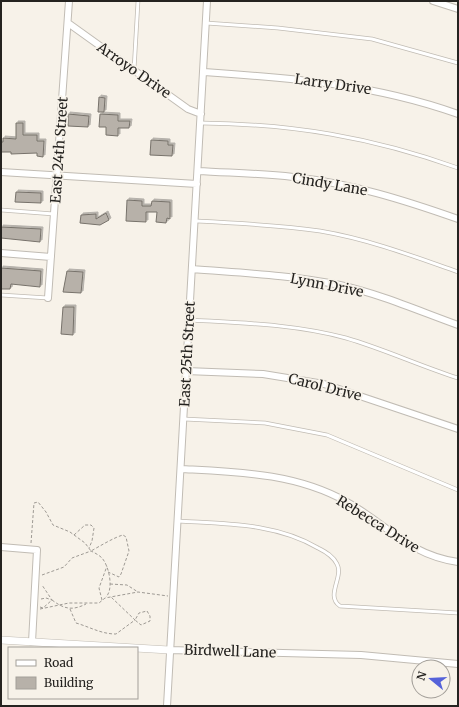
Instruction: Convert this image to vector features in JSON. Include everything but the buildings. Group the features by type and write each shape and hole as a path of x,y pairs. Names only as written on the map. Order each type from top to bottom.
{"street":[{"name":"East 24th Street","path":"48,298 58,175 69,1"},
{"name":"East 25th Street","path":"167,706 207,1"},
{"path":"432,1 458,9"},
{"name":"Arroyo Drive","path":"68,23 188,109 201,114"},
{"name":"Larry Drive","path":"204,72 334,82 389,94 458,114"},
{"name":"Cindy Lane","path":"198,171 293,177 357,187 458,219"},
{"path":"1,172 197,184"},
{"path":"1,253 51,256"},
{"name":"Lynn Drive","path":"192,269 276,275 341,286 376,295 458,325"},
{"name":"Carol Drive","path":"186,371 263,374 324,384 458,429"},
{"name":"Rebecca Drive","path":"181,469 246,472 286,478 320,489 347,502 399,540 416,550 458,562"},
{"path":"1,547 37,550 36,578 38,606 33,618 32,642"},
{"name":"Birdwell Lane","path":"1,640 118,647"},
{"name":"Birdwell Lane","path":"138,648 361,655 458,664"}],"lane":[{"path":"134,70 138,1"},
{"path":"206,23 278,28 372,39 458,63"},
{"path":"201,123 284,128 348,137 402,150 458,168"},
{"path":"1,210 54,214"},
{"path":"195,221 266,225 328,233 404,252 458,272"},
{"path":"1,296 48,298"},
{"path":"189,320 278,325 346,338 458,378"},
{"path":"184,419 265,423 328,435 458,490"},
{"path":"178,521 254,526 292,535 308,542 330,555 336,563 338,574 333,597 334,602 340,606 458,613"}],"path":[{"path":"31,550 34,503 38,502 42,505 53,525 74,535 91,551 102,558 107,566 108,572 108,594 99,603 59,605 43,608 38,606"},
{"path":"74,535 77,530 85,525 91,525 94,528 92,541 89,548"},
{"path":"87,603 70,609 59,605 52,600 42,584 36,578 64,567 72,558 91,551 118,536 123,535 126,537 129,551 121,574 119,577 108,572"},
{"path":"102,600 99,588 107,566"},
{"path":"109,584 127,585 138,592"},
{"path":"105,598 138,592 173,596"},
{"path":"70,609 76,622 105,634 116,634 135,620 139,613 147,611 150,616 150,621 146,625 141,625 135,620 112,597"},
{"path":"33,618 40,614 38,606 42,598 52,600"},
{"path":"43,608 52,600"}]}
